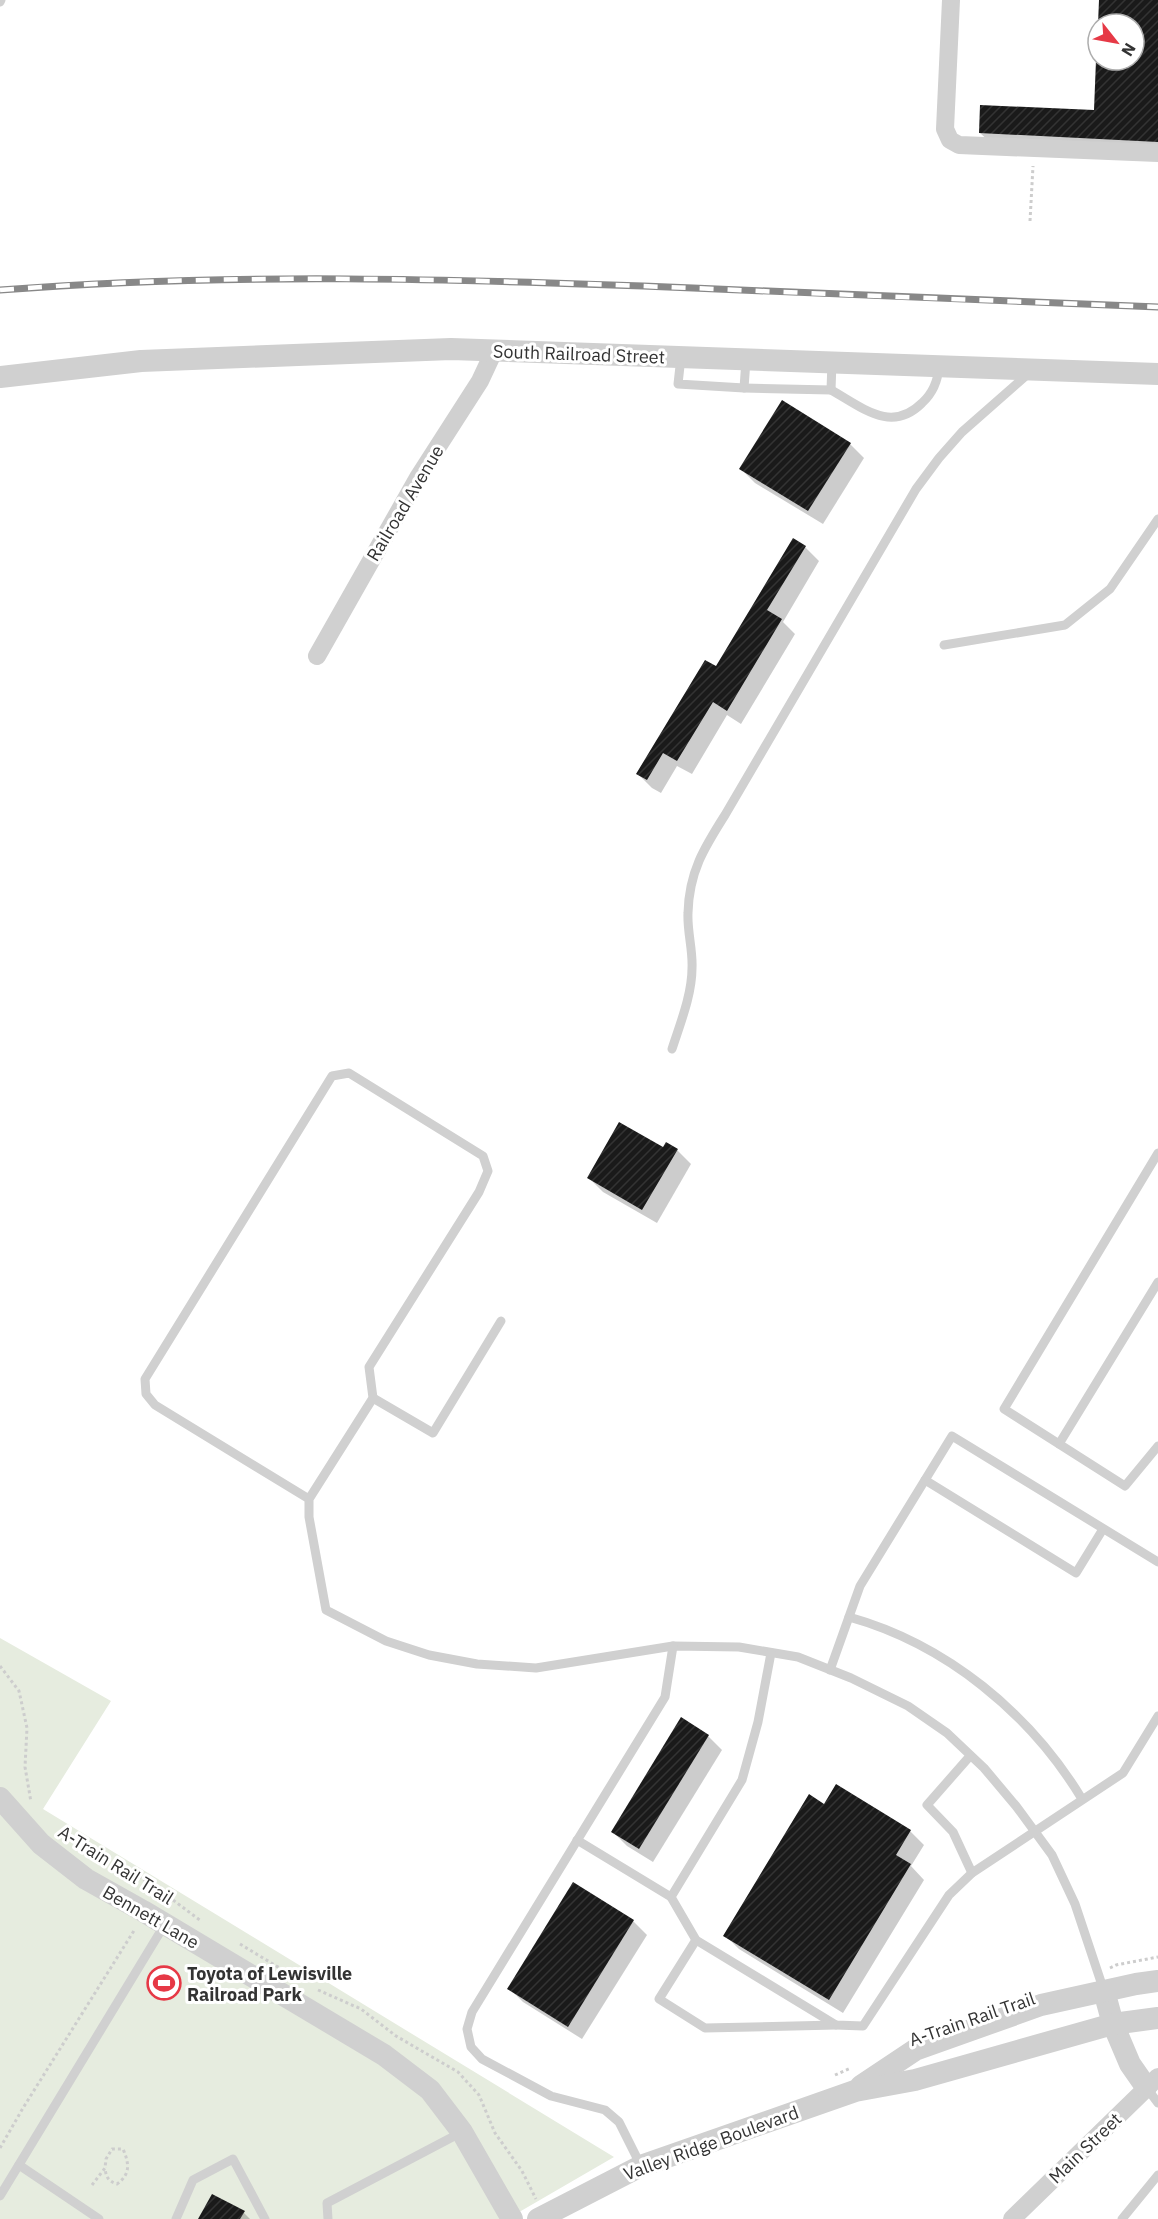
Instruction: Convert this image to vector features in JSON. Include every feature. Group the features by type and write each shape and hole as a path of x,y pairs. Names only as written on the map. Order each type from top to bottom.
{"street":[{"path":"951,0 945,129 950,140 959,145 1158,153"},
{"name":"South Railroad Street","path":"0,377 141,361 451,350 1158,374"},
{"name":"Railroad Avenue","path":"317,656 418,476 480,381 494,351"},
{"name":"Bennett Lane","path":"0,1798 41,1844 86,1879 384,2055 430,2090 462,2132 512,2219"},
{"name":"Valley Ridge Boulevard","path":"855,2091 915,2050 1101,1983 1158,1981"},
{"path":"1101,1983 1113,2024 1130,2064 1154,2089"},
{"name":"Valley Ridge Boulevard","path":"538,2219 641,2166 855,2091 915,2080 1113,2024 1158,2018"},
{"name":"Main Street","path":"1012,2219 1154,2089"}],"lane":[{"path":"681,357 678,384 831,390 875,415 890,418 898,418 913,412 931,394 938,376 939,365"},
{"path":"744,388 746,359"},
{"path":"831,390 832,362"},
{"path":"672,1049 686,1003 692,969 688,913 691,879 702,852 916,489 962,432 1033,369"},
{"path":"944,645 1065,625 1110,589 1158,519"},
{"path":"309,1499 155,1405 146,1394 145,1379 332,1076 349,1073 483,1156 488,1171 479,1192 369,1367 373,1398 309,1499 309,1517 326,1610 386,1641 429,1655 467,1662 536,1668 674,1646 739,1647 798,1657 908,1706 946,1733 970,1756 997,1784 1052,1855 1075,1904 1101,1983"},
{"path":"1158,1153 1004,1409 1125,1486 1158,1446"},
{"path":"1059,1444 1158,1282"},
{"path":"373,1398 433,1433 501,1321"},
{"path":"830,1670 860,1586 952,1436 1158,1562"},
{"path":"925,1480 1076,1574 1103,1529"},
{"path":"849,1617 880,1626 923,1646 968,1674 1006,1705 1039,1740 1070,1779 1082,1799"},
{"path":"641,2166 619,2122 605,2110 551,2096 482,2058 471,2047 467,2029 472,2012 665,1697 674,1646"},
{"path":"671,1897 742,1780 758,1722 771,1653"},
{"path":"696,1940 659,1999 705,2028 863,2026 949,1895 972,1873 1123,1773 1158,1716"},
{"path":"970,1756 927,1805 953,1832 972,1873"},
{"path":"578,1840 671,1897 696,1940 836,2025"},
{"path":"0,2196 165,1924"},
{"path":"328,2219 327,2203 462,2132"},
{"path":"176,2219 193,2180 233,2159 266,2219"},
{"path":"18,2165 99,2219"},
{"path":"1122,2219 1158,2175"}],"path":[{"path":"1030,221 1034,148"},
{"path":"0,1666 19,1691 27,1728 25,1767 32,1805"},
{"name":"A-Train Rail Trail","path":"62,1836 153,1885 203,1922"},
{"path":"0,2148 135,1929 153,1885"},
{"path":"239,1943 300,1980"},
{"path":"1101,1983 1116,1965 1158,1957"},
{"path":"309,1986 361,2009 396,2036 458,2072 479,2095 495,2133 522,2171 535,2199 545,2194"},
{"path":"828,2079 858,2065"},
{"path":"92,2185 105,2168 106,2158 112,2149 123,2149 128,2161 128,2171 122,2180 117,2184 111,2182 106,2177 105,2168"}],"shaded area":[{"name":"Toyota of Lewisville Railroad Park","path":"0,1638 111,1701 43,1809 614,2157 507,2219 0,2219"}],"building":[{"path":"1099,0 1158,0 1158,142 979,133 980,105 1094,110 1096,72 1146,72 1146,12 1098,12"},
{"path":"782,400 851,443 808,511 739,469"},
{"path":"793,538 806,546 767,610 782,619 727,711 713,702 677,761 663,753 647,780 636,774 705,660 716,666"},
{"path":"619,1122 663,1147 666,1142 678,1149 642,1210 587,1178"},
{"path":"681,1717 709,1735 639,1849 611,1832"},
{"path":"836,1784 911,1830 896,1855 911,1864 829,2000 723,1936 809,1794 824,1804"},
{"path":"573,1882 634,1920 568,2027 507,1989"},
{"path":"212,2194 245,2211 240,2219 198,2219"}],"railway":[{"path":"0,290 173,281 433,280 1158,307"}],"place":[{"name":"Toyota of Lewisville Railroad Park","path":"164,1983"}]}
